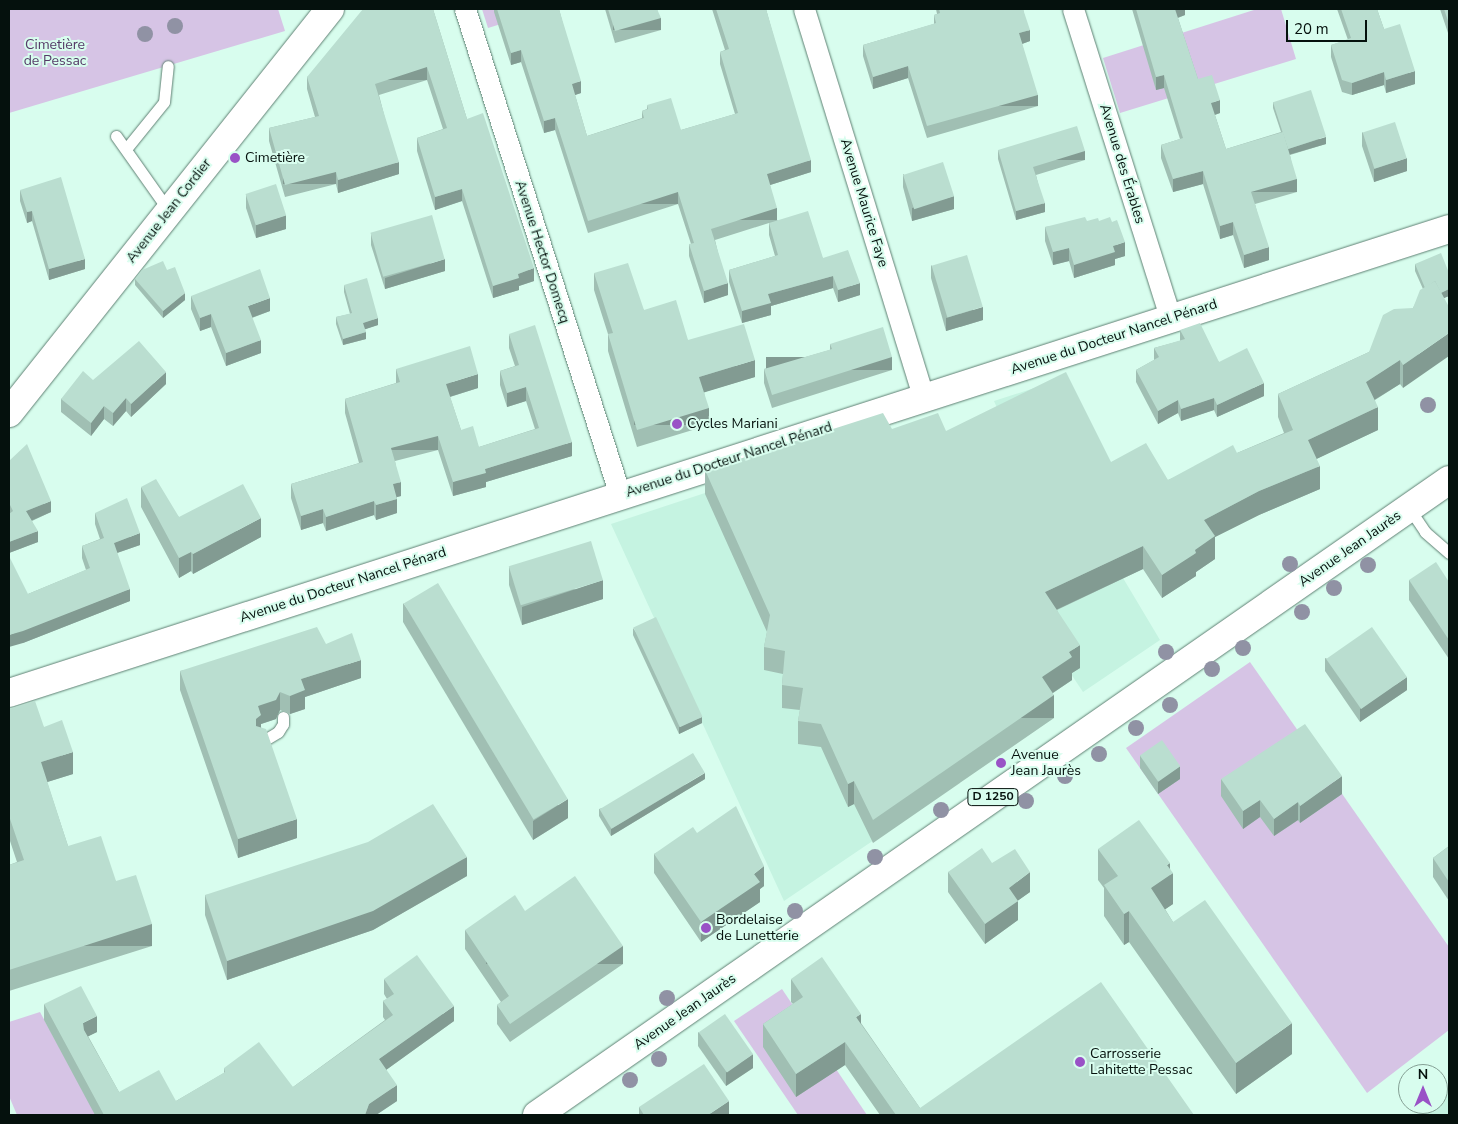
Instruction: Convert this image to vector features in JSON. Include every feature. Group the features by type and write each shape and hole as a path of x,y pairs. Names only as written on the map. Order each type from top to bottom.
{"main road":[{"name":"Avenue Jean Cordier","path":"9,413 330,9"},
{"name":"Avenue du Docteur Nancel Pénard","path":"9,693 1449,229"},
{"name":"Avenue Jean Jaurès","path":"537,1115 1449,480"}],"street":[{"name":"Avenue Hector Domecq","path":"465,9 620,495"},
{"name":"Avenue Maurice Faye","path":"804,9 924,398"},
{"name":"Avenue des Érables","path":"1073,9 1171,319"}],"lane":[{"path":"126,149 164,102 168,66"},
{"path":"116,136 169,211"},
{"path":"1409,508 1425,532 1449,553"},
{"path":"264,741 278,732 283,724 283,717"}],"shaded area":[{"path":"1050,383 1123,578 1160,640 1083,692 1071,674 1072,680 1043,700 1054,718 784,901 611,524 705,493 938,436 998,410 994,401"},
{"path":"1448,1086 1449,1115 1419,1115 1448,1114"}],"green space":[{"name":"Cimetière de Pessac","path":"9,9 278,9 285,31 9,113"},
{"path":"482,9 549,9 488,28"},
{"path":"1257,9 1281,9 1296,59 1120,113 1103,58"},
{"path":"1250,662 1449,947 1449,1030 1405,1064 1398,1064 1398,1069 1367,1093 1126,748"},
{"path":"782,989 867,1115 798,1115 734,1021"},
{"path":"40,1012 96,1115 17,1115 9,1096 9,1022"}],"building":[{"path":"363,9 433,9 467,119 483,113 534,268 518,274 519,278 493,286 462,189 435,197 417,138 447,128 427,67 375,84 399,162 338,180 336,172 285,185 269,128 319,116 307,77"},
{"path":"497,9 559,9 581,81 572,84 587,136 644,118 642,111 648,109 647,105 671,98 681,130 738,113 720,52 729,49 716,9 766,9 811,160 767,174 777,208 711,229 728,283 704,291 689,244 694,243 678,192 588,221 555,118 544,121 521,50 511,53"},
{"path":"608,9 657,9 661,18 615,31"},
{"path":"939,9 1023,9 1030,30 1019,33 1038,95 927,126 908,66 873,77 863,45 936,23 934,15 940,13"},
{"path":"1136,9 1175,9 1198,79 1212,75 1220,100 1211,103 1226,149 1283,132 1297,179 1251,192 1269,247 1244,255 1233,222 1220,226 1203,171 1173,179 1161,145 1183,138 1164,75 1156,77"},
{"path":"1341,9 1377,9 1384,29 1400,24 1415,71 1386,80 1384,72 1352,83 1342,80 1331,45 1351,38"},
{"path":"1444,9 1449,9 1449,24"},
{"path":"1311,90 1326,137 1288,149 1273,102"},
{"path":"1395,122 1407,158 1374,169 1363,133"},
{"path":"1077,126 1085,151 1033,167 1045,203 1016,211 998,150"},
{"path":"943,162 954,196 914,209 903,175"},
{"path":"61,177 85,259 49,269 32,211 27,212 20,190"},
{"path":"276,184 286,215 256,225 246,194"},
{"path":"808,211 823,258 848,250 860,283 838,290 833,276 768,294 771,303 742,311 729,270 778,255 769,223"},
{"path":"432,215 445,259 383,277 370,233"},
{"path":"1085,217 1087,221 1098,218 1099,221 1110,217 1112,222 1117,220 1125,242 1113,246 1115,252 1074,265 1069,248 1053,252 1045,227"},
{"path":"1441,253 1449,273 1449,289 1441,293 1435,281 1425,288 1415,264"},
{"path":"967,255 983,307 947,317 932,266"},
{"path":"163,261 167,270 175,267 185,293 163,311 135,279 142,270"},
{"path":"628,263 644,310 676,300 688,340 744,324 755,360 699,377 709,408 637,430 608,334 613,333 594,273"},
{"path":"260,269 270,298 248,306 261,340 226,353 211,314 200,318 191,296"},
{"path":"367,278 378,318 363,323 366,332 343,339 336,317 352,313 344,285"},
{"path":"1435,281 1449,307 1449,333 1403,365 1400,360 1366,382 1378,407 1308,440 1320,466 1259,491 1204,520 1215,536 1195,550 1196,553 1162,575 1143,546 1045,592 1080,645 1069,652 1072,657 1042,677 1054,695 873,820 854,781 848,784 821,724 798,721 803,688 782,685 785,651 764,647 770,615 705,470 883,413 892,429 938,413 946,431 1066,372 1111,462 1146,443 1168,480 1233,445 1237,453 1293,430 1278,394 1369,352 1383,315 1394,309 1413,308 1420,290"},
{"path":"1200,323 1219,362 1247,348 1264,383 1217,405 1214,398 1181,409 1178,400 1158,411 1136,370 1159,357 1154,348 1185,339 1180,330"},
{"path":"535,325 572,442 485,469 486,473 453,482 438,436 391,448 401,482 393,484 397,499 376,505 374,501 326,517 323,509 301,516 291,484 363,462 345,399 400,382 396,369 470,346 478,374 446,384 461,430 473,426 479,447 539,428 526,387 507,393 500,371 519,365 509,334"},
{"path":"883,327 892,357 772,395 764,369 832,349 830,344"},
{"path":"139,341 166,372 131,404 126,398 113,413 104,406 91,423 61,399 83,371 93,380"},
{"path":"27,444 51,501 26,511 38,531 9,542 9,514 13,511 9,503 9,461"},
{"path":"156,479 179,517 243,484 261,518 193,554 191,552 179,558 141,487"},
{"path":"127,498 140,533 114,543 130,589 9,635 9,556 28,594 90,568 82,546 104,538 95,513"},
{"path":"591,541 603,580 521,605 509,566"},
{"path":"1436,562 1449,582 1449,640 1409,580"},
{"path":"438,583 568,799 534,820 404,604"},
{"path":"656,617 702,717 680,727 633,628"},
{"path":"317,627 326,644 352,633 361,660 301,679 305,690 290,696 280,692 276,700 258,706 261,715 256,719 256,726 266,729 297,819 238,839 180,671"},
{"path":"1372,627 1407,677 1361,709 1326,659"},
{"path":"35,701 44,727 62,720 73,752 41,762 68,846 101,836 116,881 136,875 152,924 9,970 9,865 24,860 9,816 9,709"},
{"path":"1305,724 1342,776 1300,806 1298,802 1274,819 1260,800 1243,811 1221,779"},
{"path":"1162,740 1180,766 1158,782 1140,755"},
{"path":"693,753 705,773 611,829 600,809"},
{"path":"433,804 467,857 373,911 227,961 205,895 368,842"},
{"path":"736,806 764,866 754,874 760,882 701,922 654,854 693,827 697,833"},
{"path":"1139,820 1170,863 1167,865 1173,873 1151,888 1173,922 1205,900 1292,1023 1236,1063 1129,911 1124,914 1104,885 1118,876 1098,849"},
{"path":"1449,846 1449,882 1433,858"},
{"path":"982,848 992,863 1015,849 1030,872 1009,888 1018,901 985,924 948,872"},
{"path":"575,876 623,946 510,1024 497,1005 509,996 465,930 515,895 525,911"},
{"path":"417,955 454,1006 379,1059 397,1085 369,1104 365,1115 104,1115 44,1004 81,986 97,1016 83,1023 84,1030 119,1092 159,1070 176,1101 225,1072 224,1068 259,1042 293,1087 393,1015 383,1001 394,994 384,979"},
{"path":"822,957 861,1014 856,1017 920,1108 1101,982 1194,1115 896,1115 845,1042 796,1074 763,1024 803,997 791,979"},
{"path":"725,1014 753,1054 727,1072 699,1032"},
{"path":"704,1064 729,1101 708,1115 644,1115 639,1107"}],"place":[{"name":"Cimetière","path":"235,158"},
{"name":"Cycles Mariani","path":"677,424"},
{"name":"Avenue Jean Jaurès","path":"1001,763"},
{"name":"Bordelaise de Lunetterie","path":"706,928"},
{"name":"Carrosserie Lahitette Pessac","path":"1080,1062"}]}
